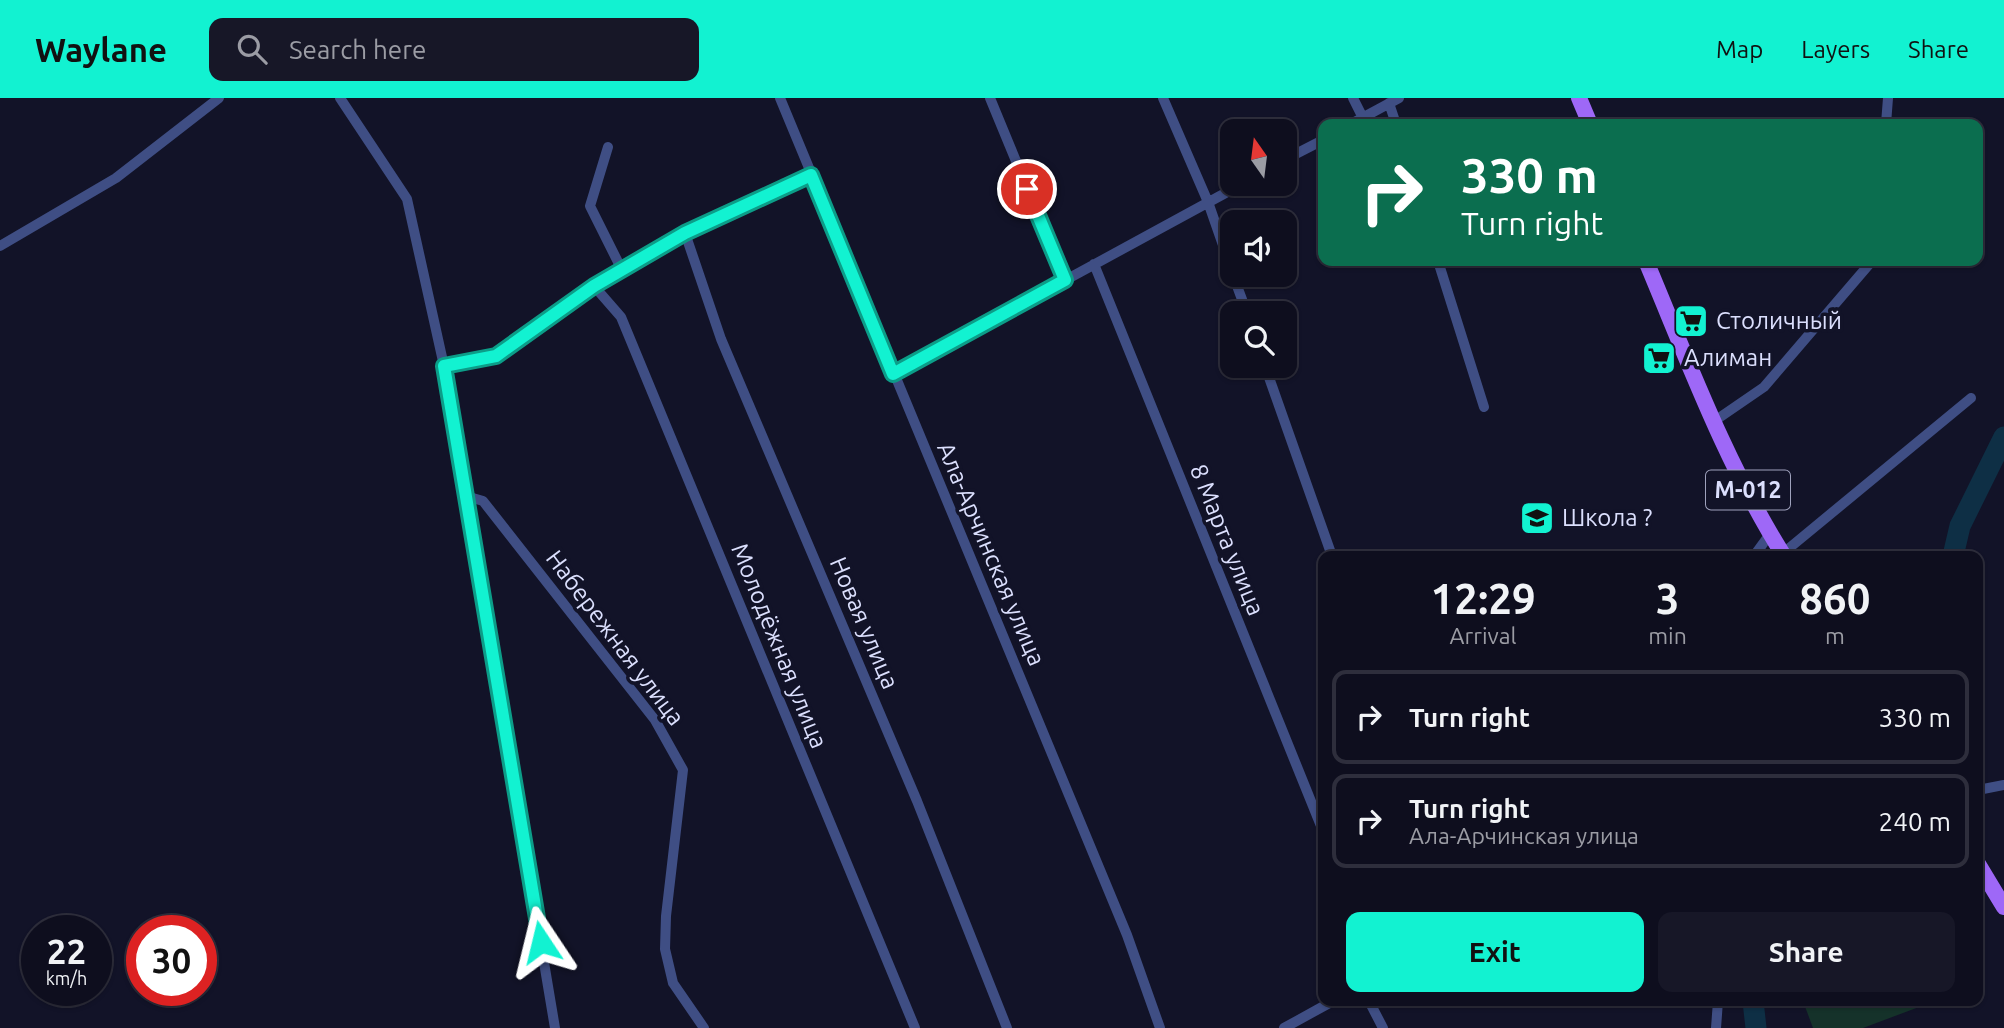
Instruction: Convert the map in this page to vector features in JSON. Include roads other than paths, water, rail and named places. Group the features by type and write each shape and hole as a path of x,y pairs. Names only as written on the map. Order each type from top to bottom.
{"main road":[{"path":"1579,98 1588,119"},
{"name":"М-012","path":"1648,266 1713,422 1781,551"},
{"path":"1983,872 2004,907"}],"street":[{"path":"0,246 116,178 219,98"},
{"path":"340,98 407,199 444,366 555,1028"},
{"name":"Ала-Арчинская улица","path":"780,98 1127,935 1160,1028"},
{"path":"990,98 1065,280"},
{"path":"1163,98 1220,236"},
{"path":"1353,98 1363,118 1394,101 1396,119"},
{"path":"1886,119 1888,98"},
{"path":"1297,153 1318,142"},
{"path":"608,147 590,206 622,270"},
{"path":"444,366 496,356 594,286 685,233 811,175"},
{"path":"893,374 1220,196"},
{"name":"Новая улица","path":"685,233 721,339 917,801 1007,1028"},
{"name":"8 Марта улица","path":"1094,264 1318,819"},
{"path":"1440,266 1484,407"},
{"path":"1713,422 1764,387 1868,266"},
{"name":"Молодёжная улица","path":"594,286 621,317 891,976 915,1028"},
{"path":"1269,378 1330,551"},
{"path":"1788,551 1971,398"},
{"name":"Набережная улица","path":"466,496 483,501 655,720 683,770 664,949 673,983 704,1028"},
{"path":"1758,551 1770,534"},
{"path":"1983,789 2004,785"},
{"path":"1284,1028 1324,1006"},
{"path":"1372,1006 1383,1028"},
{"path":"1716,1028 1718,1006"}],"waterway":[{"path":"1954,551 1960,526 2004,437"},
{"path":"1754,1006 1756,1028"}],"place":[{"name":"Столичный","path":"1691,321"},
{"name":"Алиман","path":"1659,358"},
{"name":"Школа ?","path":"1537,518"}]}
